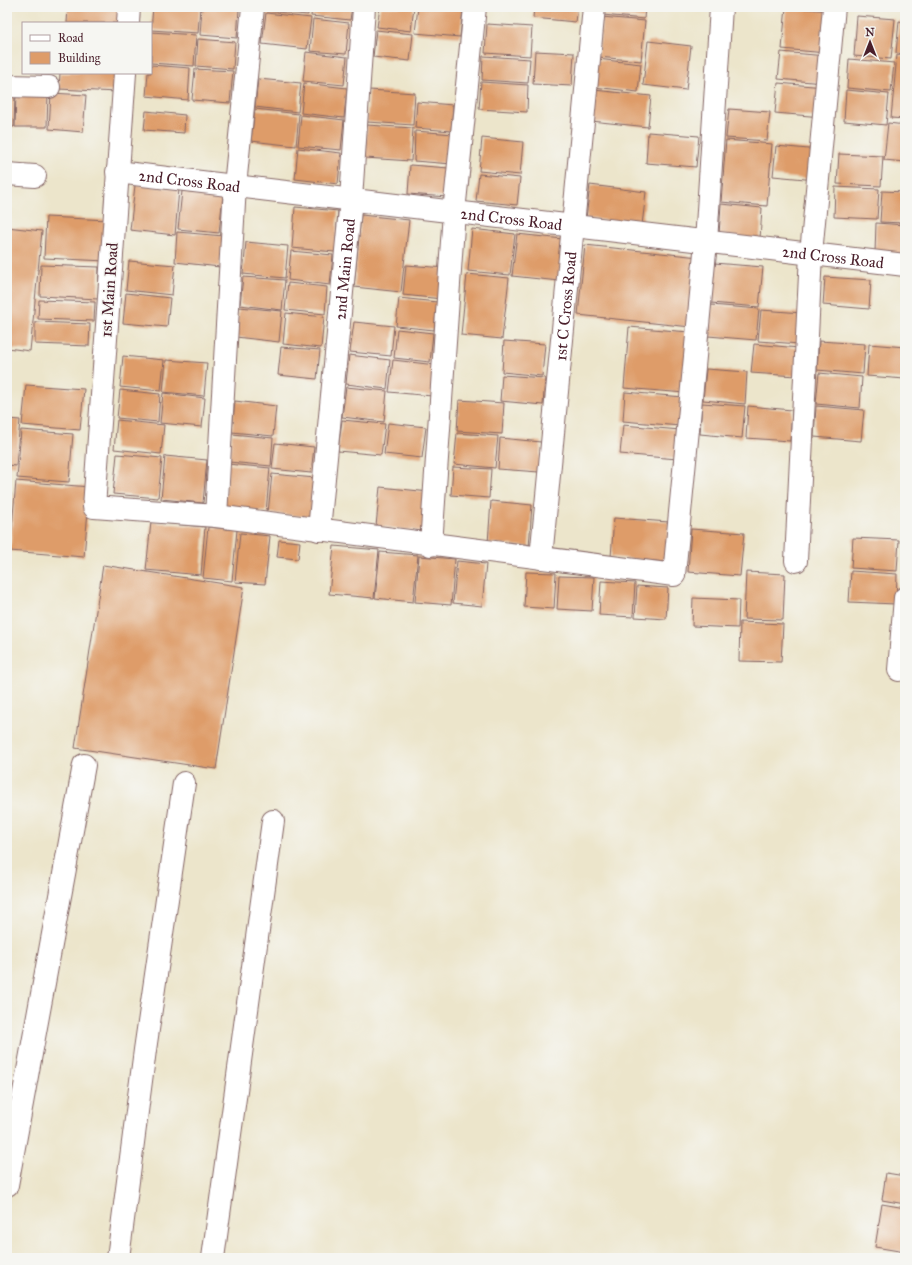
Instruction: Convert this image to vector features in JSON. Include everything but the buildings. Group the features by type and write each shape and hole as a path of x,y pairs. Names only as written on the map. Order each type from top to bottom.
{"street":[{"path":"128,22 129,7"},
{"path":"253,7 235,186 216,516 674,575 706,242 721,7"},
{"name":"2nd Main Road","path":"319,530 351,199 364,7"},
{"path":"431,544 454,212 475,7"},
{"name":"1st C Cross Road","path":"541,558 594,7"},
{"path":"796,561 811,254 834,7"},
{"name":"1st Main Road","path":"124,74 94,507 216,516"},
{"path":"7,86 49,87"},
{"name":"2nd Cross Road","path":"118,172 905,266"},
{"path":"7,174 35,176"},
{"path":"898,670 905,598"},
{"path":"7,1185 84,765"},
{"path":"118,1258 145,1050 184,783"},
{"path":"213,1258 273,821"}]}
